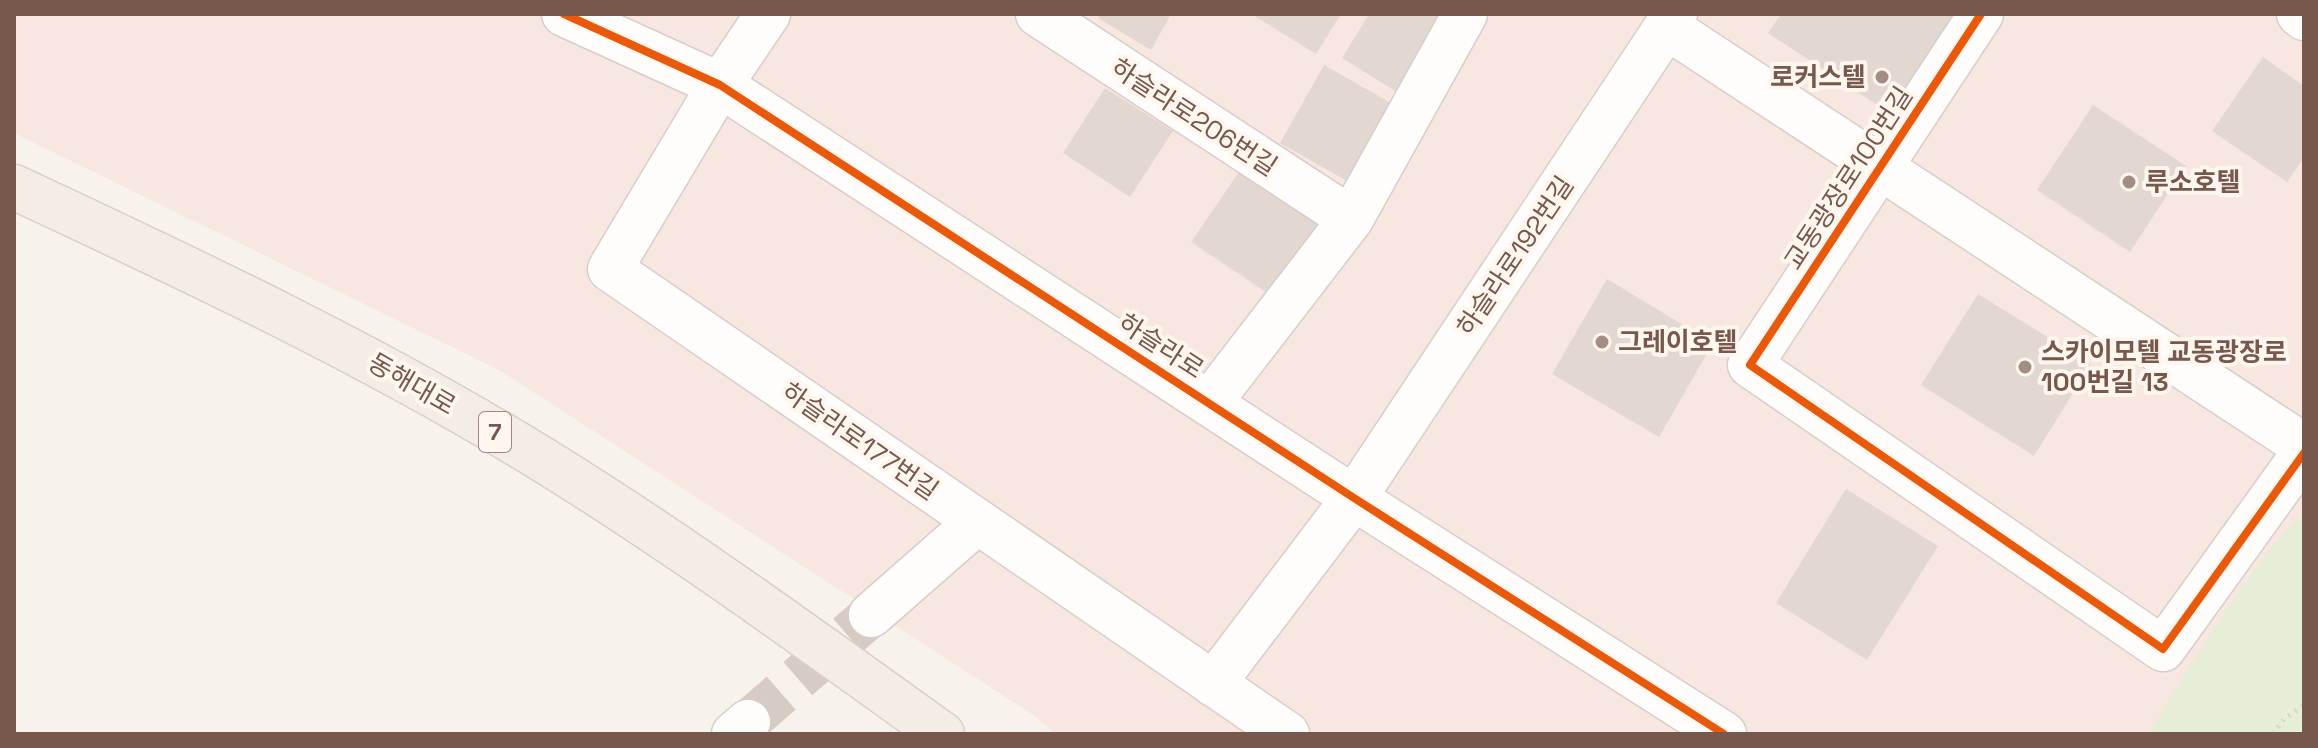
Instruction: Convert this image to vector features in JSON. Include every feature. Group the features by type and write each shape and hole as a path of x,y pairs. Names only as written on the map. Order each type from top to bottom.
{"main road":[{"name":"동해대로","path":"14,187 154,252 373,361 545,461 756,601 942,734"}],"street":[{"name":"하슬라로","path":"564,14 720,85 1354,498 1724,734"},
{"path":"720,85 768,14"},
{"name":"하슬라로206번길","path":"1038,14 1351,219"},
{"path":"1210,402 1351,219 1464,14"},
{"name":"교동광장로100번길","path":"1981,14 1750,365 2163,649 2304,453"},
{"path":"2299,14 2304,18"},
{"path":"1671,20 1880,165 2304,446"},
{"name":"하슬라로192번길","path":"1213,684 1354,498 1671,20"},
{"name":"하슬라로177번길","path":"720,85 610,269 1287,734"},
{"path":"871,615 977,522"}],"path":[{"path":"2273,734 2284,719 2304,705"}],"shaded area":[{"path":"14,14 2304,14 2304,734 1055,734 1035,716 499,370 14,133"}],"green space":[{"path":"2304,517 2304,734 2148,734 2246,581 2268,551"}],"building":[{"path":"1100,14 1171,14 1151,50 1098,18"},
{"path":"1258,14 1341,14 1316,54 1256,17"},
{"path":"1369,14 1434,14 1444,20 1400,94 1342,58"},
{"name":"로커스텔","path":"1781,14 1967,14 1900,120 1768,33"},
{"path":"2263,57 2304,86 2304,157 2287,182 2212,131"},
{"path":"1324,65 1398,107 1354,185 1280,143"},
{"path":"1105,88 1173,131 1130,197 1063,153"},
{"path":"2093,105 2186,166 2130,252 2037,190"},
{"path":"1239,172 1320,226 1272,296 1191,242"},
{"path":"1607,279 1713,343 1659,437 1552,374"},
{"path":"1978,294 2091,364 2034,456 1921,385"},
{"path":"1846,489 1938,546 1867,660 1776,603"}],"tunnel":[{"path":"748,722 871,615"}],"cycle path":[{"path":"564,14 720,85 1354,498 1724,734"},
{"path":"1981,14 1750,365 2163,649 2304,453"}],"place":[{"name":"로커스텔","path":"1882,77"},
{"name":"루소호텔","path":"2129,182"},
{"name":"그레이호텔","path":"1602,342"},
{"name":"스카이모텔 교동광장로 100번길 13","path":"2025,367"}]}
